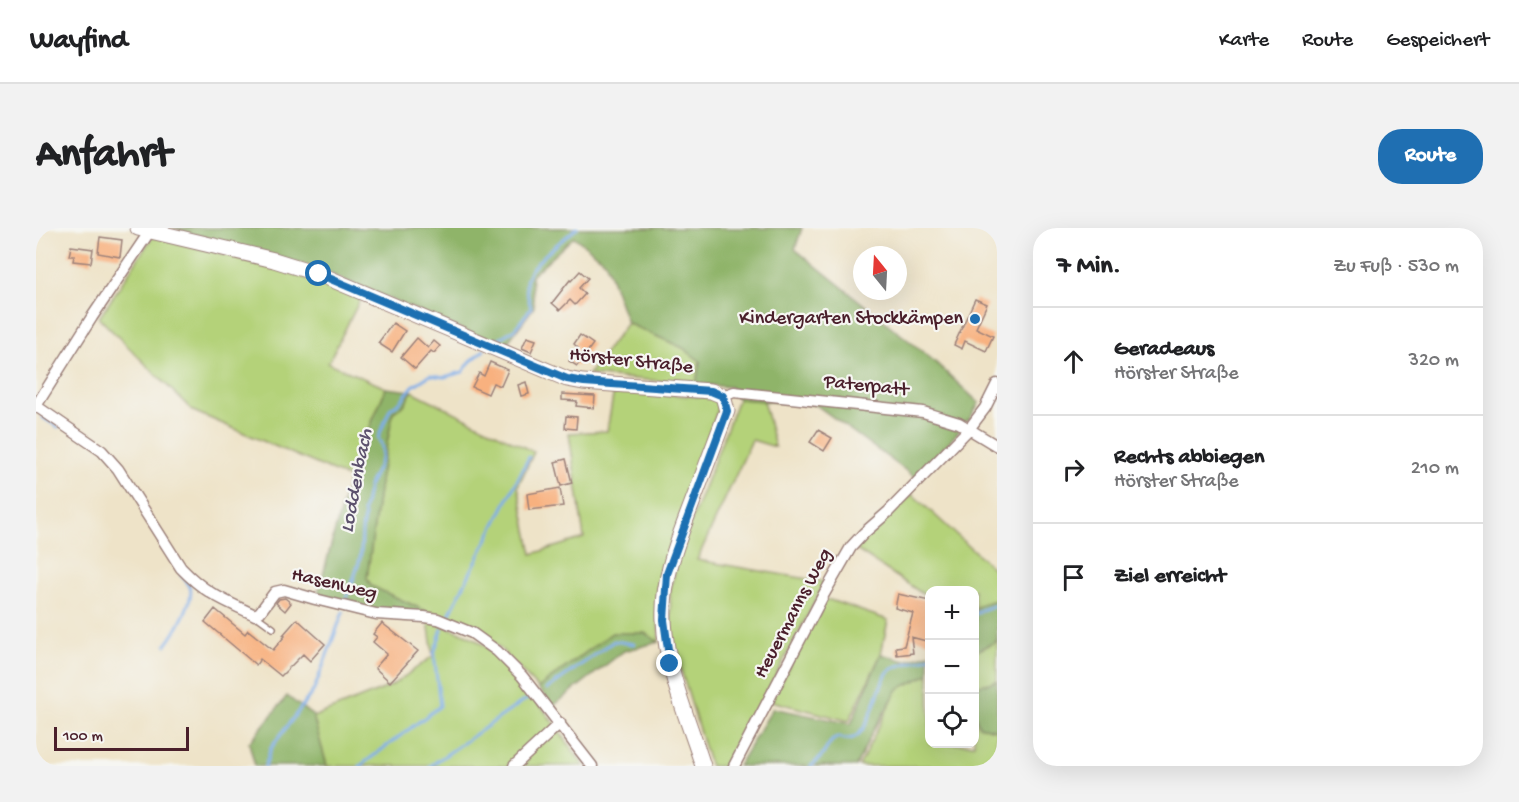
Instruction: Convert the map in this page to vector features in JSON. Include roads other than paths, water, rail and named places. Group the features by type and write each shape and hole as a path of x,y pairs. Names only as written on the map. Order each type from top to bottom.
{"street":[{"name":"Hörster Straße","path":"147,229 274,260 319,274 567,379 711,391 723,396"},
{"path":"147,229 36,406 102,451 118,468 172,555 195,582 210,594 255,615"},
{"name":"Heuermanns Weg","path":"734,766 851,547 969,429 985,408 997,384"},
{"name":"Paterpatt","path":"723,396 734,392 923,412 948,418 997,446"},
{"path":"703,766 670,664 664,620 665,592 667,574 675,549 727,411 723,396"},
{"name":"Hasenweg","path":"255,615 260,612 275,592 284,590 376,614 424,617 450,623 472,633 497,651 533,689 592,766"},
{"path":"514,766 560,723"}],"lane":[{"path":"255,615 273,628"}],"waterway":[{"name":"Loddenbach","path":"495,341 515,329 531,308 526,283 531,270 550,250 577,228"},
{"name":"Loddenbach","path":"345,603 360,558 365,516 363,512 369,486 382,456 378,438 390,409 401,401 413,386 430,375 444,377 463,372 470,362 484,350"},
{"path":"42,417 58,427"},
{"path":"449,615 529,457"},
{"path":"166,645 187,608 191,593 190,587 181,575"},
{"path":"979,611 997,605"},
{"name":"Loddenbach","path":"265,766 271,748 314,690 343,612"},
{"path":"360,766 440,706 434,653 442,629"},
{"path":"547,689 614,641 634,644"},
{"path":"811,766 834,739 839,737 850,739 858,735 871,714 884,678 889,671 925,658"},
{"path":"430,766 534,696"}],"place":[{"name":"Kindergarten Stockkämpen","path":"975,319"}]}
